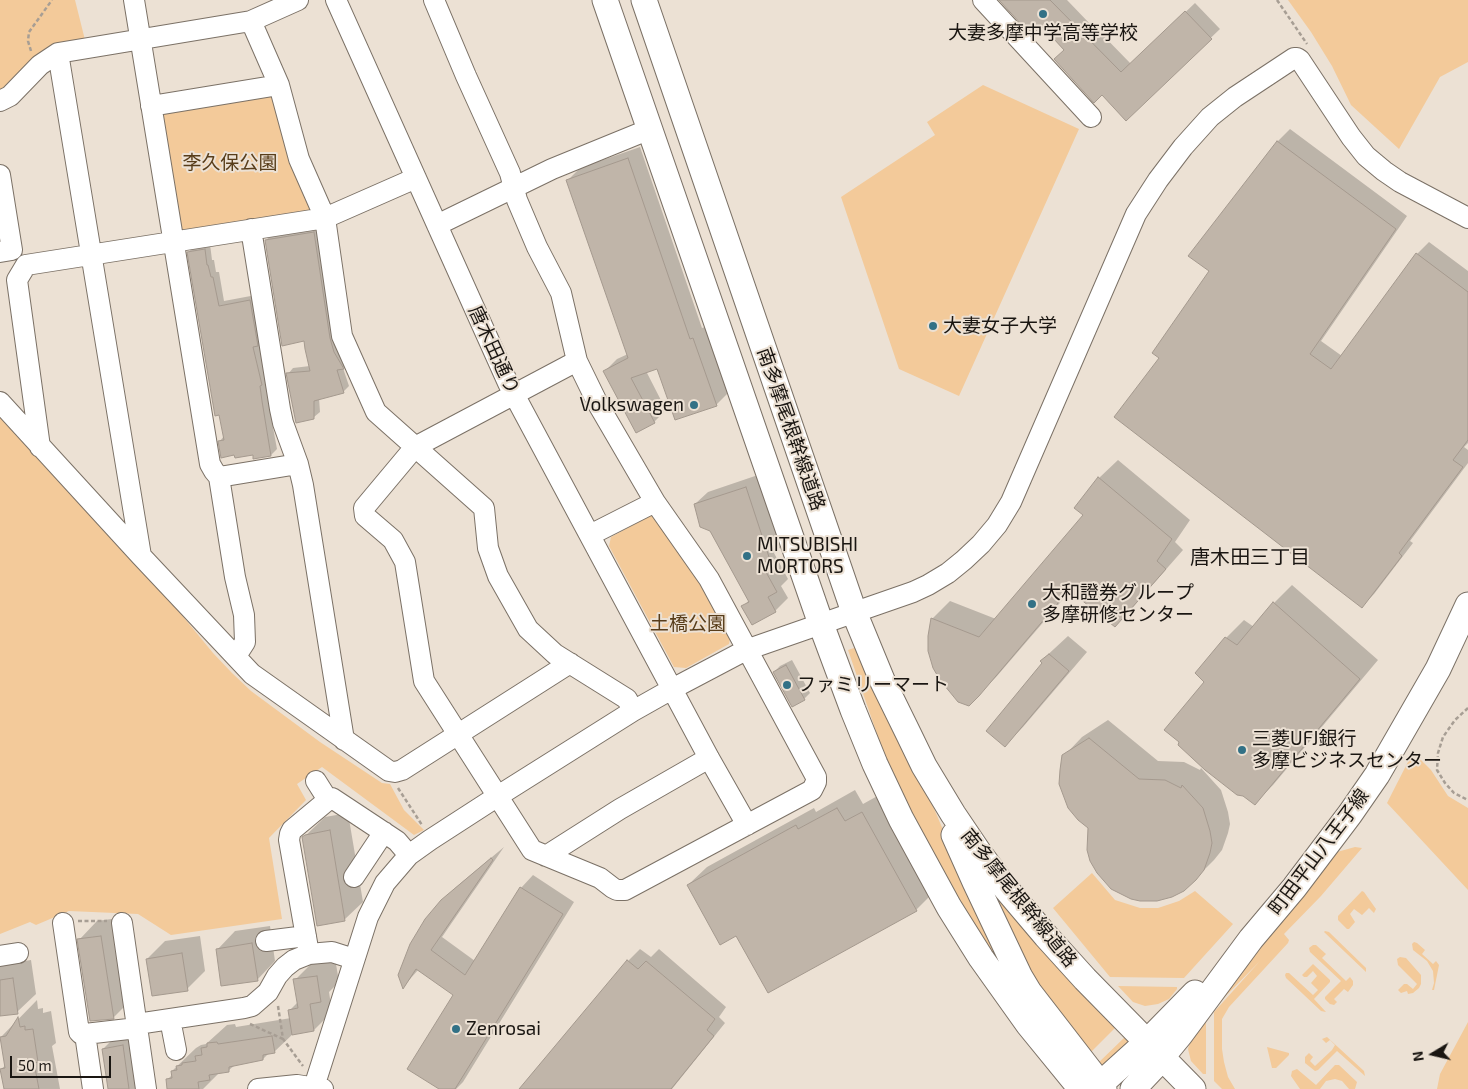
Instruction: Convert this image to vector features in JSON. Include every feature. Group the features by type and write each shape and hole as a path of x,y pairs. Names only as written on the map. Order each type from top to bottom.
{"main road":[{"name":"南多摩尾根幹線道路","path":"605,0 821,624 853,710 901,819 949,907 1013,1004 1100,1088"},
{"name":"南多摩尾根幹線道路","path":"644,0 854,612 882,680 924,766 980,854 1026,913 1151,1055 1193,1089"},
{"name":"町田平山八王子線","path":"1151,1055 1294,888 1350,814 1377,775 1438,669 1468,605"},
{"path":"924,766 975,882 1020,977 1043,1012 1100,1088 1151,1055"},
{"path":"1132,1089 1151,1055"},
{"path":"1151,1055 1172,1089"}],"street":[{"path":"134,0 210,464 219,477 235,576 241,596 246,627 245,642 236,656"},
{"path":"0,101 10,96 40,65 58,52 251,21 298,0"},
{"name":"唐木田通り","path":"336,0 508,384 708,758 746,825"},
{"path":"434,0 510,173 517,200 537,247 561,293 578,361 599,406 655,502 709,579 816,777 812,790 625,890 613,888 600,878 532,850 424,681 405,562 393,540 366,516 364,508 415,447 578,361"},
{"path":"983,0 1091,116"},
{"path":"251,21 279,86 299,159 325,218 342,336 376,412 484,508 488,548 498,576 528,629 555,654 626,699 633,711"},
{"path":"58,52 141,556"},
{"path":"258,1089 288,1085 319,1088 354,959 368,917 380,890 409,855 498,796 633,711 672,689 746,650 913,592 928,585 948,573 981,544 997,525 1011,502 1136,214 1170,162 1196,131 1235,97 1294,58 1297,58 1366,156 1400,182 1468,218"},
{"path":"151,106 279,86"},
{"path":"437,225 552,168 650,129"},
{"path":"0,175 12,250 0,252"},
{"path":"40,447 16,280 26,265 325,218 416,178"},
{"path":"251,229 280,409 283,423 298,464 305,494 344,740"},
{"path":"0,402 252,674 389,771 402,770 570,664"},
{"path":"219,477 298,464"},
{"path":"590,536 655,502"},
{"path":"546,856 620,809 708,758"},
{"path":"316,781 328,800"},
{"path":"307,945 289,840 292,830 332,798 397,841 409,855"},
{"path":"354,877 384,832"},
{"path":"63,922 78,1032 81,1034 252,1006 268,992 277,976 307,945"},
{"path":"122,923 146,1089"},
{"path":"266,941 307,945 354,959"},
{"path":"170,1019 176,1050"},
{"path":"85,1034 93,1089"}],"path":[{"path":"40,65 28,41 29,32 52,0"},
{"path":"1277,0 1309,47"},
{"path":"1468,708 1455,720 1444,737 1438,753 1438,770 1445,783 1454,793 1468,800"},
{"path":"395,772 396,783 426,832"},
{"path":"63,922 122,921 122,923"},
{"path":"277,1004 283,1039"},
{"path":"247,1022 283,1039 300,1061"}],"green space":[{"path":"0,0 75,0 85,40 55,45 41,52 7,86 0,90"},
{"path":"1288,0 1468,0 1468,62 1440,77 1399,149 1351,105 1332,66"},
{"path":"983,85 1079,129 959,396 899,369 841,197 935,135 927,122"},
{"name":"李久保公園","path":"268,94 276,99 313,205 307,216 181,235 160,112"},
{"path":"0,415 176,608 232,673 251,691 320,742 382,783 390,784 404,810 424,830 414,835 322,767 297,784 306,800 269,838 282,919 171,935 138,914 69,911 36,925 30,922 0,934"},
{"name":"土橋公園","path":"651,515 660,518 731,634 729,644 686,668 674,667 609,546 611,537"},
{"path":"857,647 916,766 963,877 1017,991 951,892 887,763 848,650"},
{"path":"1413,752 1431,770 1448,796 1468,808 1468,890 1387,803"},
{"path":"1355,847 1362,848 1321,896 1284,934 1289,940 1288,943 1229,1007 1222,1019 1224,1062 1228,1077 1235,1089 1222,1089 1214,1081 1214,1012 1260,961 1211,1011 1304,889 1337,852"},
{"path":"981,872 1116,1027 1088,1055 1037,990"},
{"path":"1092,873 1115,900 1140,908 1158,908 1179,901 1195,891 1233,924 1184,978 1110,977 1053,908"},
{"path":"1362,891 1376,909 1374,913 1369,908 1362,915 1354,909 1350,914 1355,922 1347,929 1338,920 1338,916"},
{"path":"1324,932 1329,932 1366,968 1366,972"},
{"path":"1414,942 1425,950 1422,954 1433,964 1436,961 1439,965 1434,990 1432,990 1434,983 1433,971 1427,961 1413,950 1412,944"},
{"path":"1316,945 1326,954 1322,958 1346,981 1350,977 1353,981 1353,985 1348,992 1344,989 1334,999 1337,1002 1334,1005 1330,1004 1325,997 1341,981 1310,952 1309,948"},
{"path":"1400,957 1406,958 1421,975 1421,984 1413,993 1408,994 1407,991 1401,993 1398,990 1404,984 1413,989 1417,984 1398,965 1397,959"},
{"path":"1313,964 1330,980 1314,999 1326,1012 1321,1011 1285,975 1289,973 1313,995 1318,990 1311,983 1317,976 1313,971 1307,977 1302,975"},
{"path":"1118,986 1177,987 1177,989 1169,999 1158,1004 1145,1006 1133,1002"},
{"path":"1206,1021 1206,1074 1203,1074 1191,1061 1188,1049 1192,1034"},
{"path":"1468,1022 1468,1089 1437,1089 1440,1074"},
{"path":"1126,1036 1129,1044 1103,1069 1095,1066"},
{"path":"1327,1037 1364,1071 1365,1076 1337,1051 1318,1070 1315,1071 1305,1063 1305,1057 1309,1053 1313,1057 1310,1061 1315,1066 1332,1050 1335,1045 1330,1040 1326,1043 1322,1039"},
{"path":"1267,1047 1289,1053 1289,1055 1276,1068 1272,1068"},
{"path":"1335,1065 1339,1065 1357,1082 1355,1089 1349,1089 1342,1081 1335,1079 1326,1081 1320,1089 1300,1089 1291,1076 1292,1071 1297,1069 1316,1085"}],"building":[{"path":"999,0 1050,0 1121,72 1185,11 1212,39 1126,121 1102,95 1094,103 1054,59 1064,50 1043,27 1033,37"},
{"path":"1277,141 1396,229 1310,354 1331,369 1416,253 1468,292 1468,440 1453,460 1463,467 1399,553 1402,556 1362,608 1114,417 1159,358 1152,353 1209,271 1188,256"},
{"path":"628,158 690,339 693,338 717,406 675,420 657,369 631,378 655,423 636,433 603,371 628,358 566,180"},
{"path":"314,232 330,338 334,352 344,369 337,370 344,393 314,401 314,419 296,423 286,373 310,371 304,341 282,346 265,240"},
{"path":"205,249 207,265 211,277 213,277 219,306 250,300 258,346 253,347 262,385 260,386 271,456 253,459 253,455 235,458 234,455 221,458 218,441 224,440 219,415 215,416 187,252"},
{"name":"大和證券グループ 多摩研修センター","path":"1098,477 1172,539 1157,561 1166,569 1115,627 1069,590 979,696 969,706 958,702 933,668 928,651 931,618 979,637 1083,515 1074,508"},
{"path":"746,487 770,560 761,563 777,592 768,597 776,612 752,625 741,606 749,602 710,531 700,527 694,504"},
{"path":"1273,602 1360,679 1255,805 1243,796 1237,795 1205,770 1178,745 1179,742 1164,730 1204,682 1195,673 1225,637 1237,645"},
{"path":"1049,654 1069,671 1005,747 986,731 1042,663 1040,661"},
{"path":"786,665 805,700 792,707 773,672"},
{"path":"1089,738 1139,779 1165,780 1181,788 1182,785 1203,808 1212,843 1210,853 1204,870 1184,891 1157,901 1140,901 1131,899 1111,889 1097,873 1090,861 1087,850 1088,828 1068,808 1059,784 1062,755"},
{"path":"837,808 845,821 862,812 917,911 768,993 736,936 720,945 687,885 796,825 798,829"},
{"path":"330,830 345,921 317,926 302,837"},
{"path":"491,858 493,860 431,950 465,975 520,887 563,914 455,1089 439,1089 407,1069 453,995 416,969 403,989 398,975 410,944 425,919 441,900"},
{"path":"101,936 114,1019 90,1021 77,939"},
{"path":"252,943 258,981 221,986 216,949"},
{"path":"182,953 188,991 152,996 146,959"},
{"path":"627,960 638,969 646,961 715,1019 707,1030 714,1036 671,1089 519,1089"},
{"path":"317,976 321,1002 310,1004 314,1031 292,1035 288,1010 298,1008 293,979"},
{"path":"13,978 18,1014 0,1016 0,980"},
{"path":"18,1017 20,1027 25,1026 25,1030 33,1029 38,1062 34,1063 39,1089 4,1089 0,1069 5,1068 0,1037 6,1036"},
{"path":"272,1036 275,1053 263,1055 263,1060 229,1067 229,1072 209,1075 210,1080 198,1082 199,1089 167,1089 166,1079 172,1078 171,1071 177,1070 176,1066 182,1065 182,1063 196,1061 195,1056 202,1055 201,1048 207,1047 207,1043 217,1042 218,1044"},
{"path":"123,1045 129,1089 108,1089 102,1049"}],"place":[{"name":"大妻多摩中学高等学校","path":"1043,14"},
{"name":"大妻女子大学","path":"933,326"},
{"name":"Volkswagen","path":"694,405"},
{"name":"MITSUBISHI MORTORS","path":"747,556"},
{"name":"大和證券グループ 多摩研修センター","path":"1032,604"},
{"name":"ファミリーマート","path":"787,685"},
{"name":"三菱UFJ銀行 多摩ビジネスセンター","path":"1242,750"},
{"name":"Zenrosai","path":"456,1029"}],"district":[{"name":"唐木田三丁目","path":"1250,557"}]}
